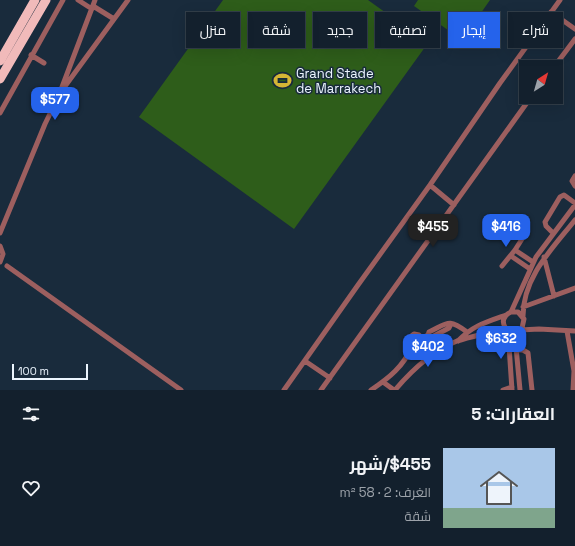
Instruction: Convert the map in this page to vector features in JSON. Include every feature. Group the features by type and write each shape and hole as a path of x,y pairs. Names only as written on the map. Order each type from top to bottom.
{"highway":[{"path":"0,61 35,0"},
{"path":"0,79 46,0"}],"street":[{"path":"0,113 63,0"},
{"path":"78,0 114,18"},
{"path":"0,233 44,124 58,95 95,0"},
{"path":"58,95 128,0"},
{"path":"551,12 560,0"},
{"path":"563,20 575,29"},
{"path":"559,60 575,39"},
{"path":"284,390 430,186 525,48"},
{"path":"31,55 44,63"},
{"path":"322,390 526,104"},
{"path":"575,176 572,181 575,186"},
{"path":"430,186 454,205"},
{"path":"511,312 532,265 555,231 575,204 564,195 560,197 545,222 546,226 555,231 563,235"},
{"path":"520,390 516,350 518,331 524,325 523,307 526,294 544,257 575,220"},
{"path":"502,266 511,256 522,239"},
{"path":"0,246 2,250 1,261 7,266 181,390"},
{"path":"515,250 537,269"},
{"path":"511,256 532,265"},
{"path":"544,257 554,296"},
{"path":"523,307 575,288"},
{"path":"457,342 467,332 511,312 518,312 523,316"},
{"path":"503,390 512,388 507,329 503,321 506,315"},
{"path":"419,346 422,339 428,335 432,337 449,328 451,324 454,323 467,332"},
{"path":"383,382 394,390 409,373 431,355 457,342 507,329 518,331 539,329 575,331"},
{"path":"567,331 574,371 573,390"},
{"path":"412,346 409,341 411,336 416,334 437,352"},
{"path":"412,346 419,346 431,355"},
{"path":"371,390 383,382 401,366 408,356 412,346"},
{"path":"516,350 523,350 528,353 532,390"},
{"path":"305,361 330,378"}],"green space":[{"name":"Grand Stade de Marrakech","path":"223,0 368,0 385,12 375,12 375,48 424,48 294,229 139,117 189,48 240,48 240,12 214,12"},
{"path":"418,0 490,0 482,12 448,12 448,30 440,24 440,12 422,12 414,6"}],"place":[{"name":"Grand Stade de Marrakech","path":"283,80"}]}
